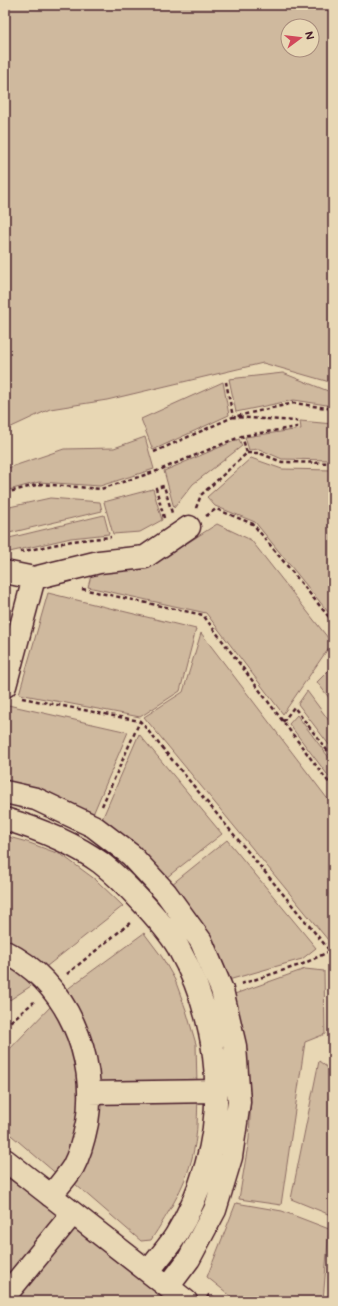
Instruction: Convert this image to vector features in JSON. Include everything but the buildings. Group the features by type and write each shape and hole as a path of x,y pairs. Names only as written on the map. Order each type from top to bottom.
{"lane":[{"path":"9,563 34,578 99,562 145,557 189,527"},
{"path":"10,691 34,578"},
{"path":"5,792 36,799 93,826 131,855 166,893 200,941 222,990 235,1046 239,1102 231,1157 215,1210 189,1259 168,1287"},
{"path":"5,819 34,828 68,843 94,859 126,885 148,908 177,946 194,980 207,1016 214,1053 217,1091 214,1129 208,1158 193,1201 176,1235 149,1272"},
{"path":"5,952 12,955 36,973 51,988 72,1021 83,1049 89,1079 89,1109 84,1139 73,1167 51,1196"},
{"path":"89,1093 217,1091"},
{"path":"5,1160 186,1301"},
{"path":"5,1296 73,1213"}],"path":[{"path":"226,382 232,417"},
{"path":"154,452 232,417 294,403 333,409"},
{"path":"5,493 40,484 101,489 157,471 242,436 298,427 297,420 232,417"},
{"path":"242,436 247,453"},
{"path":"189,527 201,495 247,453 259,453 282,462 333,463"},
{"path":"165,521 156,488 164,486 175,522 189,527"},
{"path":"189,527 216,509 253,524 333,622"},
{"path":"9,563 72,541 111,537"},
{"path":"80,588 203,615 333,788"},
{"path":"10,691 140,721 330,951 333,1038"},
{"path":"283,722 294,707 333,758"},
{"path":"93,826 140,721"},
{"path":"5,1026 148,908"},
{"path":"222,990 303,964 330,951"},
{"path":"210,1295 220,1301"}],"shaded area":[{"path":"5,5 333,5 333,383 263,363 107,400 50,409 5,430"},
{"path":"283,373 333,393 333,406 294,400 236,412 229,379"},
{"path":"223,382 229,415 153,450 141,419"},
{"path":"300,421 333,424 333,460 282,459 259,449 249,450 245,437 301,429"},
{"path":"145,437 154,469 100,486 39,482 5,491 5,469 64,449 114,448"},
{"path":"239,439 242,446 193,484 174,508 164,471"},
{"path":"251,458 282,469 333,470 333,618 255,522 215,506 207,497"},
{"path":"153,489 162,520 140,532 113,534 104,502"},
{"path":"50,498 100,502 102,511 5,534 5,508"},
{"path":"104,515 109,534 71,538 5,553 5,539"},
{"path":"217,524 251,540 332,643 283,714 206,613 88,587 92,572 148,568"},
{"path":"48,593 196,629 180,691 140,717 19,694"},
{"path":"201,633 333,806 333,946 144,717 183,692"},
{"path":"333,666 333,703 317,682"},
{"path":"307,691 333,726 333,750 298,704"},
{"path":"8,705 128,732 91,819 5,785 5,717"},
{"path":"297,715 333,763 333,782 289,724"},
{"path":"139,734 222,834 162,881 100,824"},
{"path":"5,836 27,842 62,855 96,880 123,906 42,970 5,943"},
{"path":"227,840 316,948 302,959 225,981 167,888"},
{"path":"144,933 162,957 175,980 186,1010 196,1044 197,1085 97,1085 62,993"},
{"path":"5,960 34,984 5,1003"},
{"path":"305,969 324,971 325,1034 305,1042 281,1205 239,1199 249,1139 251,1096 244,1076 229,996"},
{"path":"52,1005 68,1026 78,1064 80,1122 59,1176 5,1130 5,1054"},
{"path":"319,1061 333,1072 333,1216 291,1199"},
{"path":"198,1097 195,1143 183,1185 151,1240 141,1241 75,1184 87,1163 96,1136 100,1099"},
{"path":"5,1176 59,1215 5,1282"},
{"path":"236,1203 282,1211 329,1229 323,1301 237,1301 207,1277"},
{"path":"75,1226 178,1301 16,1301"}]}
